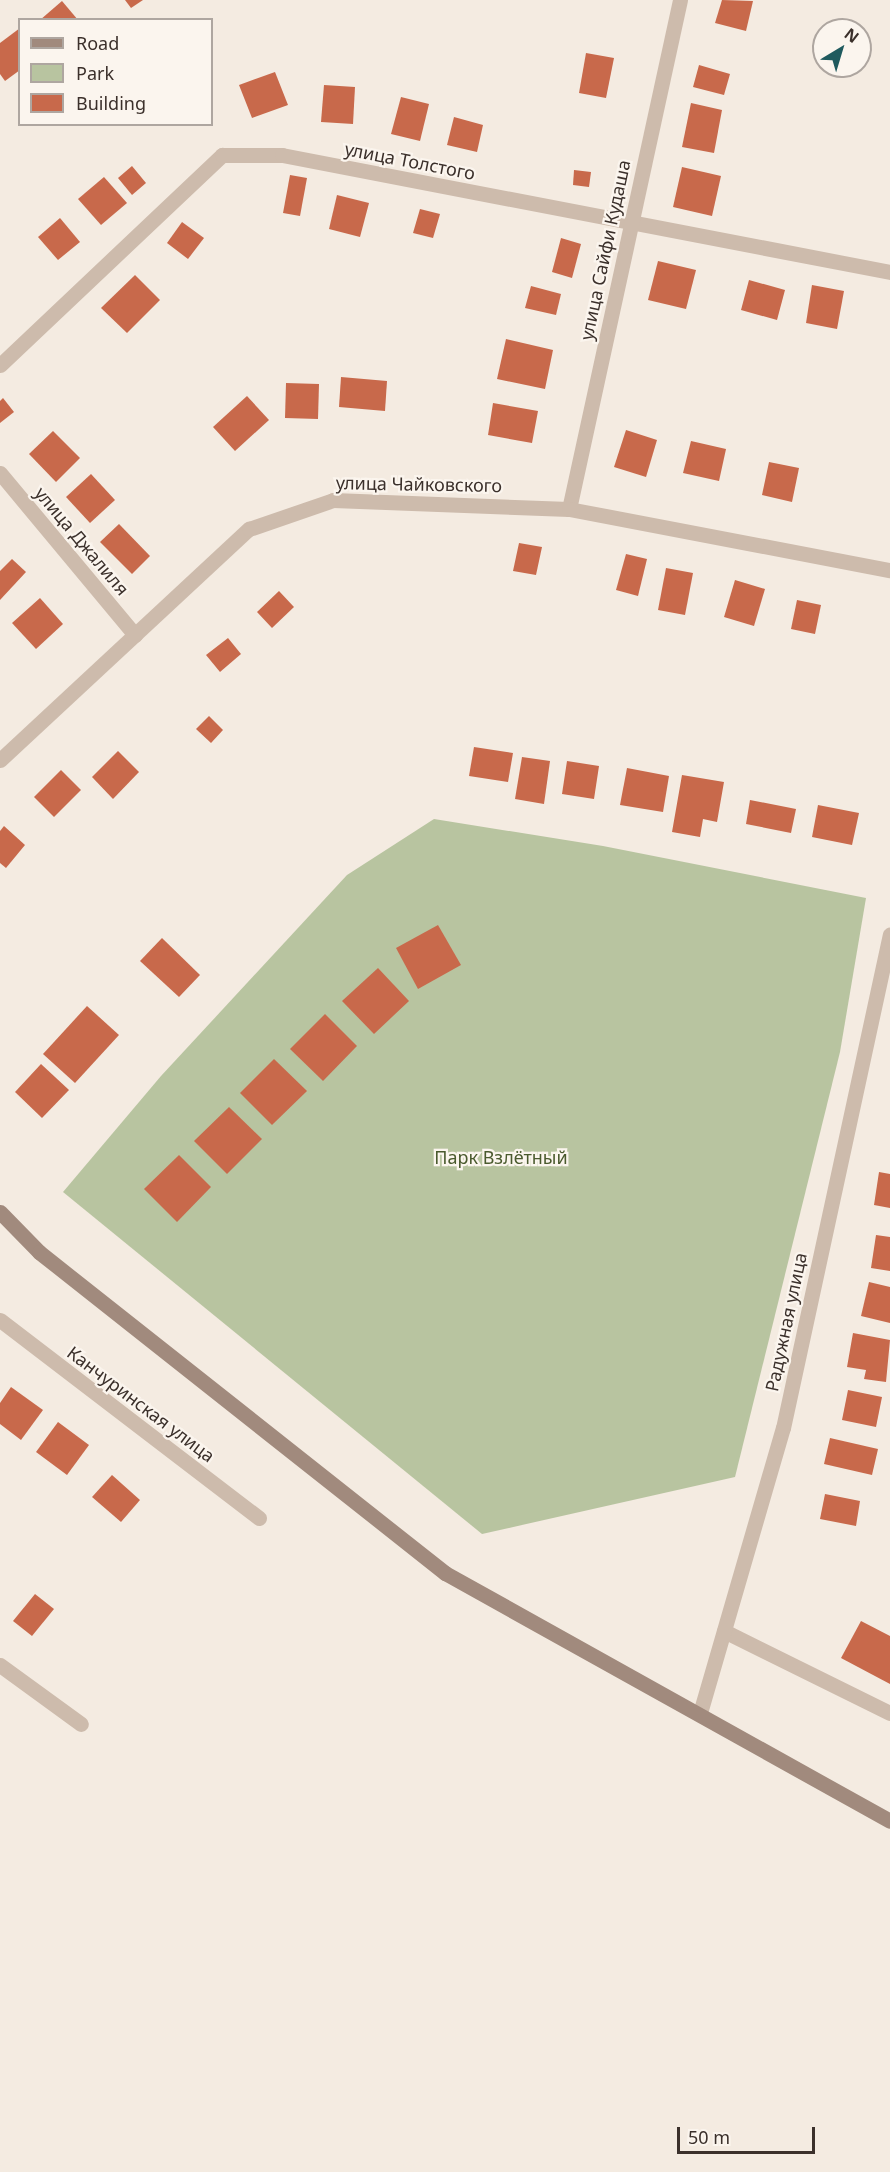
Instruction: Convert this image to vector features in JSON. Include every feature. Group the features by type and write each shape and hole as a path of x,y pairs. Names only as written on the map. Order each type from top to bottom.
{"main road":[{"path":"0,1212 39,1252 446,1573 890,1821"}],"street":[{"name":"улица Сайфи Кудаша","path":"569,508 680,0"},
{"name":"улица Толстого","path":"0,365 222,155 282,155 631,225 890,272"},
{"name":"улица Джалиля","path":"0,473 135,635"},
{"name":"улица Чайковского","path":"0,760 249,529 333,500 569,508 890,570"},
{"name":"Радужная улица","path":"700,1713 783,1428 890,934"},
{"name":"Канчуринская улица","path":"0,1320 259,1518"},
{"path":"724,1631 890,1713"},
{"path":"0,1665 81,1724"}],"green space":[{"name":"Парк Взлётный","path":"434,819 603,846 866,898 840,1052 735,1477 482,1534 63,1192 161,1076 347,875"}],"building":[{"path":"125,0 143,0 131,8"},
{"path":"722,0 753,1 746,31 715,23"},
{"path":"62,1 76,18 42,18"},
{"path":"18,30 18,71 5,81 0,74 0,43"},
{"path":"586,53 614,58 606,98 579,93"},
{"path":"699,65 730,74 724,95 693,87"},
{"path":"275,72 288,105 252,118 239,85"},
{"path":"324,85 355,87 353,124 321,122"},
{"path":"401,97 429,104 420,141 391,134"},
{"path":"691,103 722,110 714,153 682,147"},
{"path":"454,117 483,125 477,152 447,145"},
{"path":"132,166 146,183 132,195 118,178"},
{"path":"682,167 721,176 712,216 673,207"},
{"path":"574,170 591,172 589,187 573,185"},
{"path":"290,175 307,178 300,216 283,213"},
{"path":"104,177 127,203 101,225 78,199"},
{"path":"337,195 369,203 360,237 329,229"},
{"path":"420,209 440,214 433,238 413,233"},
{"path":"60,218 80,242 58,260 38,237"},
{"path":"182,222 204,238 188,259 167,243"},
{"path":"561,238 581,244 572,278 552,272"},
{"path":"658,261 696,270 686,309 648,300"},
{"path":"135,275 160,300 127,333 101,308"},
{"path":"749,280 785,290 777,320 741,310"},
{"path":"812,285 844,291 837,329 806,323"},
{"path":"531,286 561,294 556,315 525,308"},
{"path":"506,339 553,350 545,389 497,379"},
{"path":"341,377 387,381 385,411 339,407"},
{"path":"286,383 319,384 318,419 285,418"},
{"path":"247,396 269,420 235,451 213,427"},
{"path":"3,398 14,412 0,423 0,401"},
{"path":"493,403 538,411 532,443 488,435"},
{"path":"626,430 657,440 646,477 614,467"},
{"path":"53,431 80,458 56,482 29,454"},
{"path":"691,441 726,449 719,481 683,473"},
{"path":"769,462 799,468 792,502 762,495"},
{"path":"91,474 115,500 90,523 66,497"},
{"path":"119,524 150,556 132,574 100,542"},
{"path":"519,543 542,547 536,575 513,571"},
{"path":"626,554 647,559 638,596 616,590"},
{"path":"12,559 26,572 0,600 0,571"},
{"path":"666,568 693,573 685,615 658,610"},
{"path":"735,580 765,589 754,626 724,617"},
{"path":"279,591 294,607 272,628 257,612"},
{"path":"40,598 63,624 36,649 12,623"},
{"path":"797,600 821,605 815,634 791,629"},
{"path":"228,638 241,654 220,672 206,655"},
{"path":"209,716 223,730 211,743 196,729"},
{"path":"474,747 513,753 508,782 469,776"},
{"path":"118,751 139,772 113,799 92,777"},
{"path":"522,757 550,761 544,804 515,799"},
{"path":"567,761 599,766 594,799 562,794"},
{"path":"627,768 669,776 663,812 620,805"},
{"path":"61,770 81,790 54,817 34,797"},
{"path":"682,775 724,782 717,822 703,819 700,837 672,832"},
{"path":"750,800 796,809 791,833 746,824"},
{"path":"818,805 859,813 852,845 812,837"},
{"path":"4,826 25,845 6,868 0,863 0,831"},
{"path":"438,925 461,965 418,989 396,948"},
{"path":"162,938 200,975 179,997 140,961"},
{"path":"378,968 409,1001 374,1034 342,1001"},
{"path":"87,1006 119,1035 75,1083 43,1054"},
{"path":"325,1014 357,1046 323,1081 290,1049"},
{"path":"274,1059 307,1091 272,1125 240,1093"},
{"path":"41,1064 69,1090 42,1118 15,1092"},
{"path":"229,1107 262,1139 227,1174 194,1141"},
{"path":"179,1155 211,1187 177,1222 144,1189"},
{"path":"879,1172 890,1174 890,1208 874,1205"},
{"path":"876,1235 890,1237 890,1271 871,1268"},
{"path":"869,1282 890,1287 890,1323 861,1316"},
{"path":"853,1333 890,1340 886,1382 864,1379 866,1370 847,1367"},
{"path":"11,1387 43,1410 21,1440 0,1424 0,1403"},
{"path":"848,1390 882,1397 876,1427 842,1420"},
{"path":"58,1422 89,1445 67,1475 36,1452"},
{"path":"830,1438 878,1449 872,1475 824,1464"},
{"path":"112,1475 140,1500 121,1522 92,1497"},
{"path":"825,1494 860,1501 856,1526 820,1519"},
{"path":"35,1594 54,1609 32,1636 13,1621"},
{"path":"861,1621 890,1636 890,1684 841,1658"}]}
